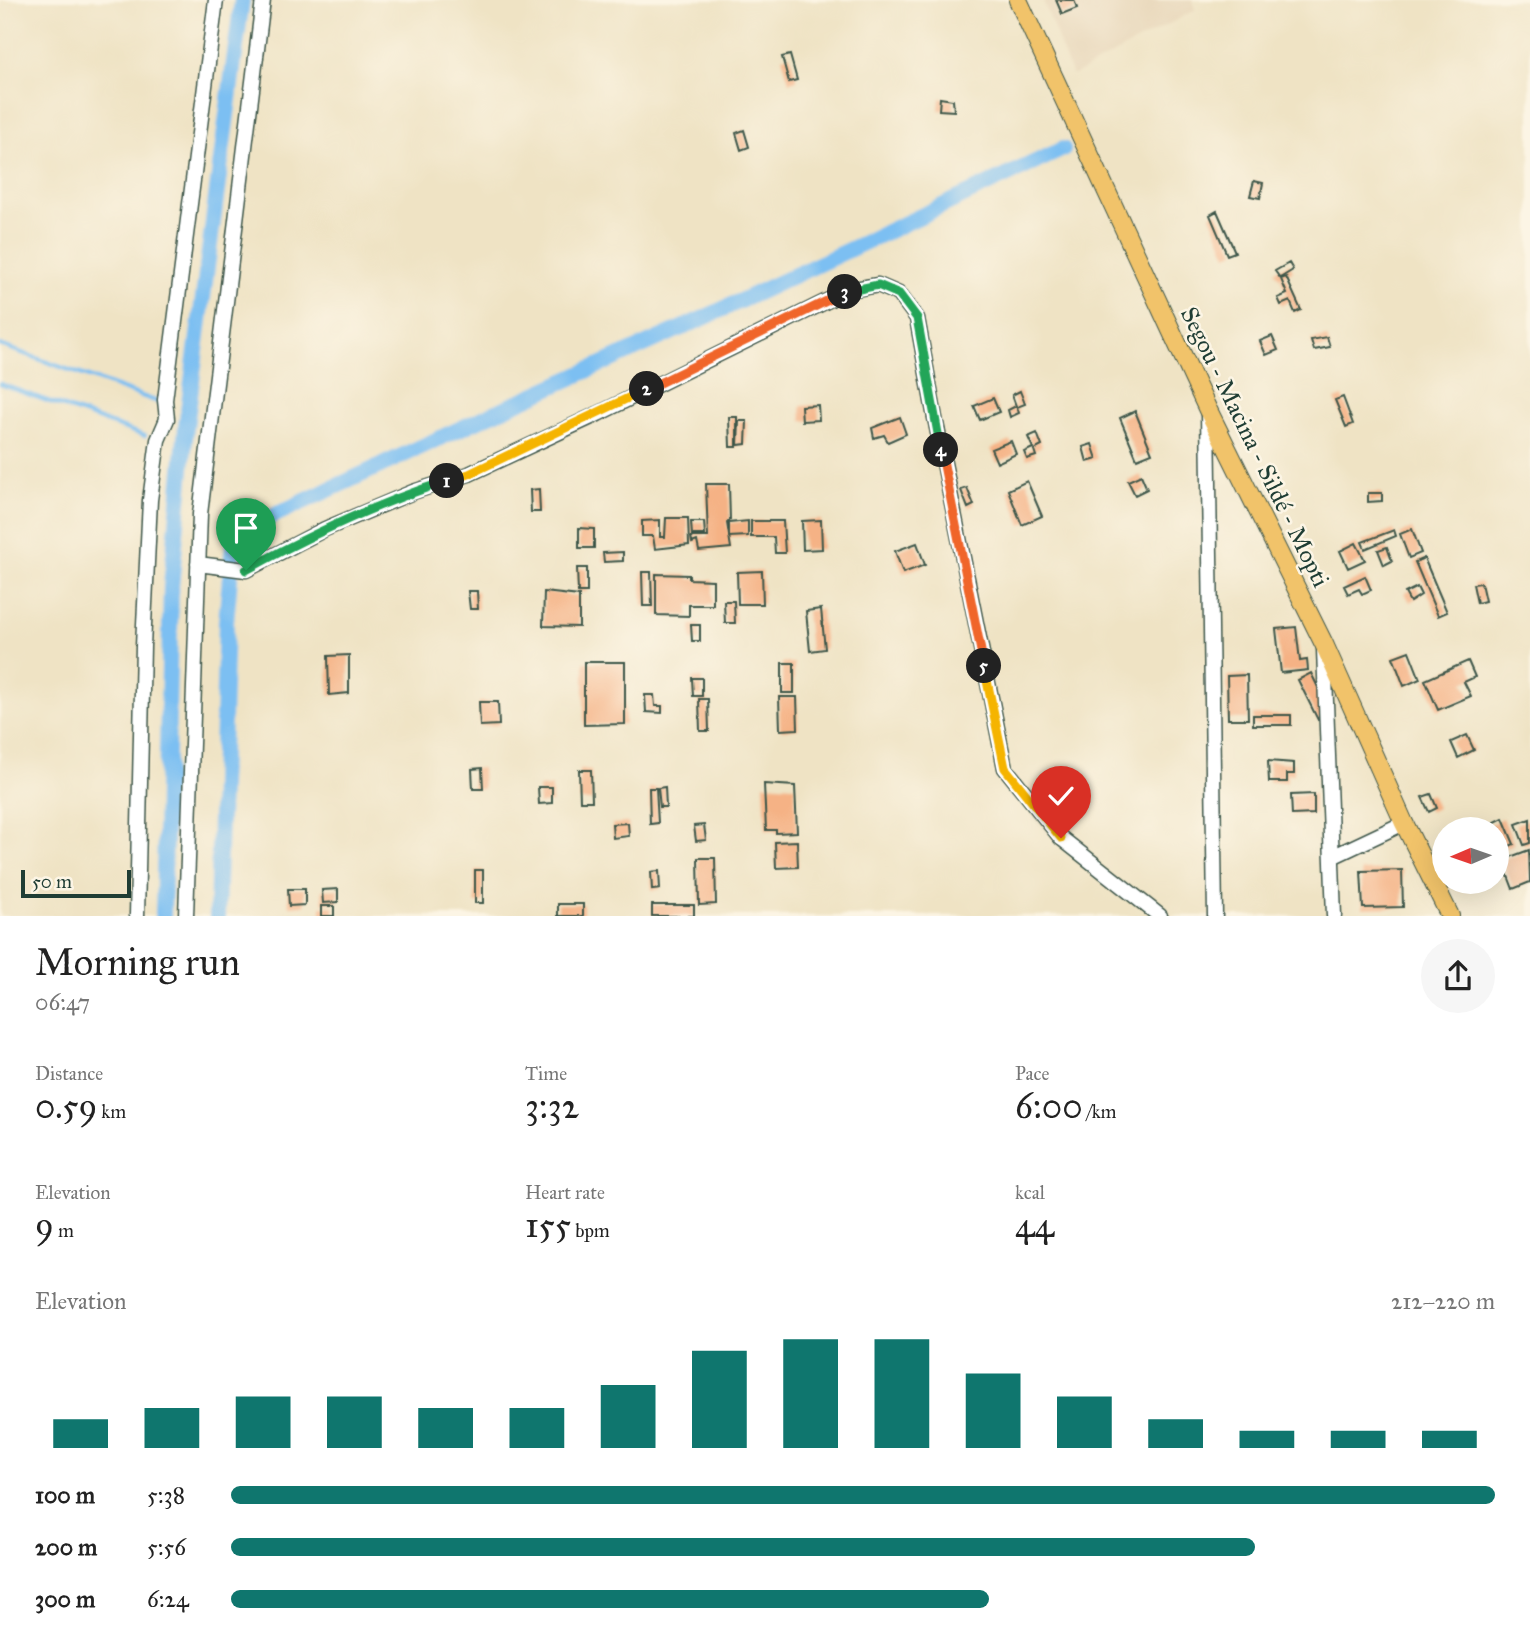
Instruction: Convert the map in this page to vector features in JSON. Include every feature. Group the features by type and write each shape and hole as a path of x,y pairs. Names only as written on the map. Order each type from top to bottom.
{"main road":[{"name":"Segou - Macina - Sildé - Mopti","path":"1018,0 1208,410 1324,644 1404,823 1450,915"}],"street":[{"path":"137,915 143,646 150,500 158,440 167,419 165,400 215,0"},
{"path":"186,915 205,565 202,500 263,0"},
{"path":"205,565 246,570 325,529 413,492 469,474 493,463 849,290 878,285 899,294 917,318 937,432 1005,768 1061,838 1160,915"},
{"path":"1208,410 1215,915"},
{"path":"1324,644 1334,915"},
{"path":"1332,857 1404,823"}],"shaded area":[{"path":"1043,0 1192,0 1195,10 1072,76"}],"building":[{"path":"1056,0 1074,0 1077,8 1062,14"},
{"path":"790,55 797,80 789,82 782,57"},
{"path":"940,98 953,100 954,111 939,110"},
{"path":"744,130 749,147 741,150 736,133"},
{"path":"1254,181 1263,183 1260,198 1250,196"},
{"path":"1217,211 1235,252 1227,255 1210,215"},
{"path":"1289,263 1293,270 1280,278 1275,271"},
{"path":"1286,277 1301,310 1295,313 1290,301 1281,305 1278,298 1287,294 1281,279"},
{"path":"1272,336 1278,350 1266,355 1260,341"},
{"path":"1327,337 1330,347 1314,350 1311,340"},
{"path":"1020,391 1025,404 1017,407 1019,413 1010,417 1008,410 1016,406 1012,395"},
{"path":"1343,397 1353,424 1346,427 1335,400"},
{"path":"993,398 999,412 980,420 974,406"},
{"path":"818,405 819,420 802,421 801,406"},
{"path":"1135,411 1152,453 1137,459 1120,418"},
{"path":"729,417 737,417 737,447 730,447"},
{"path":"900,417 906,434 888,442 884,435 874,438 872,428"},
{"path":"739,421 747,421 746,444 738,445"},
{"path":"1037,433 1042,446 1034,450 1036,456 1027,459 1024,452 1033,448 1028,437"},
{"path":"1011,441 1016,454 997,463 991,449"},
{"path":"1092,444 1097,459 1087,462 1083,447"},
{"path":"1141,475 1147,489 1135,495 1128,481"},
{"path":"1027,481 1042,516 1022,525 1008,490"},
{"path":"706,484 729,484 730,520 727,523 731,548 699,551 697,541 692,543 691,537 708,537"},
{"path":"967,488 974,505 968,508 961,490"},
{"path":"539,489 540,512 531,512 530,490"},
{"path":"1368,493 1382,493 1382,501 1368,502"},
{"path":"666,518 688,518 689,545 655,549 653,536 642,536 642,521 660,520 660,537 665,537"},
{"path":"821,520 822,549 803,550 802,521"},
{"path":"748,521 748,536 729,537 729,523"},
{"path":"751,521 783,521 785,553 775,553 774,537 751,537"},
{"path":"691,522 704,522 705,535 692,535"},
{"path":"579,528 594,529 594,548 579,548"},
{"path":"1412,529 1421,553 1409,558 1400,534"},
{"path":"1394,530 1396,536 1365,549 1362,542"},
{"path":"917,543 925,565 903,573 895,551"},
{"path":"1356,543 1365,560 1348,568 1340,551"},
{"path":"1387,547 1392,561 1384,565 1378,550"},
{"path":"623,552 623,561 604,562 603,553"},
{"path":"1424,558 1447,612 1438,616 1415,562"},
{"path":"577,568 587,568 587,592 578,592"},
{"path":"762,571 763,604 738,604 737,572"},
{"path":"642,572 651,572 652,606 643,606"},
{"path":"656,574 689,575 689,579 713,580 713,605 689,605 689,616 656,615"},
{"path":"1365,576 1371,590 1362,594 1359,589 1348,594 1344,586"},
{"path":"1481,583 1485,601 1477,603 1473,584"},
{"path":"1417,587 1421,595 1410,602 1405,593"},
{"path":"468,591 477,591 478,609 470,609"},
{"path":"544,592 579,596 579,627 543,626"},
{"path":"724,601 734,601 735,623 725,623"},
{"path":"821,609 825,649 810,651 806,611"},
{"path":"691,625 700,625 700,641 692,641"},
{"path":"1296,627 1300,661 1307,660 1308,670 1281,673 1276,629"},
{"path":"1409,651 1420,679 1404,686 1393,657"},
{"path":"349,655 349,693 329,695 328,656"},
{"path":"1468,661 1475,677 1464,682 1471,696 1438,710 1425,680"},
{"path":"584,662 625,662 625,724 584,725"},
{"path":"782,663 794,663 794,693 782,693"},
{"path":"1311,673 1331,714 1318,720 1298,680"},
{"path":"1247,675 1248,719 1228,719 1227,676"},
{"path":"692,678 702,678 702,696 693,696"},
{"path":"645,695 654,695 655,706 662,706 662,713 646,712"},
{"path":"779,697 797,697 798,729 780,730"},
{"path":"699,699 708,699 709,731 700,731"},
{"path":"479,702 498,702 499,725 480,726"},
{"path":"1253,715 1291,715 1291,725 1253,725"},
{"path":"1467,735 1474,750 1458,758 1451,742"},
{"path":"1268,761 1294,763 1294,774 1287,774 1287,782 1269,782"},
{"path":"482,768 483,789 473,789 472,769"},
{"path":"579,770 591,770 592,801 580,801"},
{"path":"764,784 795,786 797,832 776,833 776,830 766,830"},
{"path":"538,787 552,787 552,803 539,804"},
{"path":"665,787 666,807 660,807 658,788"},
{"path":"649,788 656,788 658,823 650,824"},
{"path":"1314,794 1314,814 1292,815 1291,795"},
{"path":"1431,794 1437,808 1429,812 1422,797"},
{"path":"1530,819 1530,843 1524,845 1516,824"},
{"path":"628,823 629,836 613,838 612,824"},
{"path":"704,825 706,840 696,841 694,826"},
{"path":"1509,832 1514,844 1509,846"},
{"path":"797,841 798,867 776,868 775,842"},
{"path":"1529,850 1530,882 1513,889 1509,878 1509,857"},
{"path":"698,858 715,858 716,904 699,905"},
{"path":"475,870 483,870 483,903 475,903"},
{"path":"1402,870 1403,907 1363,908 1361,871"},
{"path":"659,871 660,889 652,890 651,872"},
{"path":"288,889 305,889 305,905 289,906"},
{"path":"338,889 338,902 323,903 322,890"},
{"path":"558,904 583,904 583,916 558,916"},
{"path":"652,905 694,905 694,916 652,916"},
{"path":"321,906 334,906 334,916 321,916"}],"waterway":[{"path":"163,916 171,587 186,427 242,0"},
{"path":"217,916 226,622 234,534 1063,149"},
{"path":"0,345 158,402"},
{"path":"0,384 145,436"}],"route":[{"path":"246,570 325,529 413,492 469,474 598,414 849,290 878,285 899,294 917,318 1005,768 1061,838"}]}
